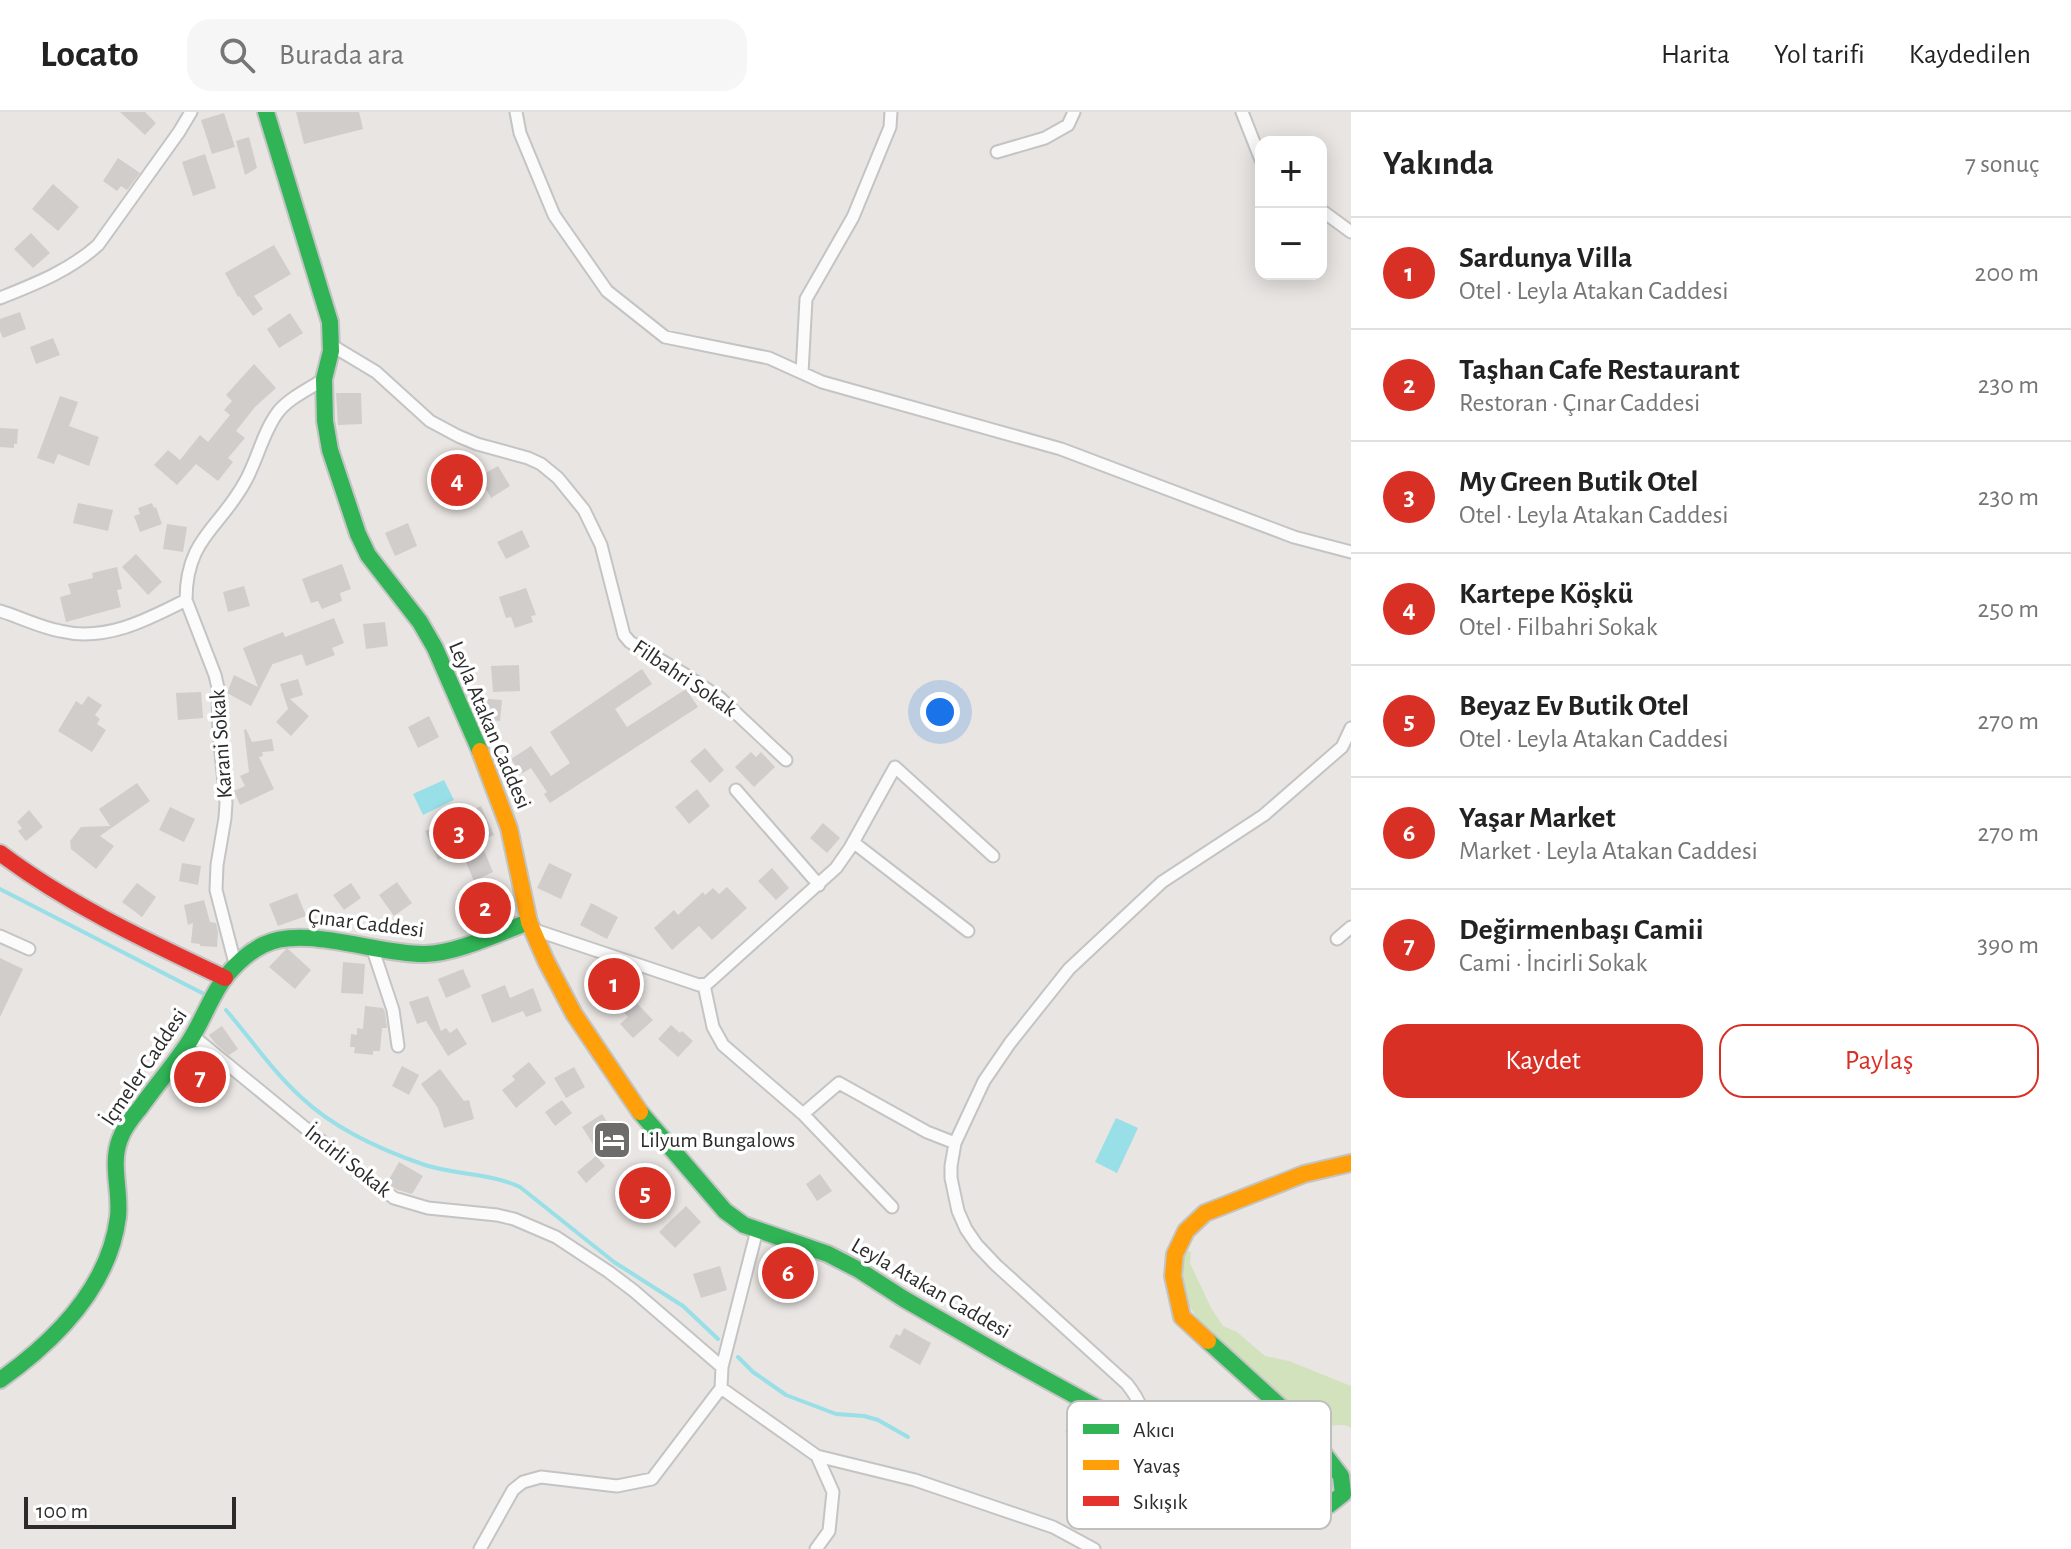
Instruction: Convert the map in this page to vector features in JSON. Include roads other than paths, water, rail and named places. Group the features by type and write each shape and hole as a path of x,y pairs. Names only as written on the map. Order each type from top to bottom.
{"main road":[{"name":"Leyla Atakan Caddesi","path":"266,112 330,322 331,345 324,379 325,421 330,450 358,534 368,555 420,622 467,719 509,828 530,926 574,1014 637,1108 734,1219 828,1254 859,1270 1084,1401"},
{"path":"0,853 39,883 70,901 230,973"},
{"name":"Çınar Caddesi","path":"230,973 251,952 268,941 283,937 308,937 415,954 441,952 530,926"},
{"name":"İçmeler Caddesi","path":"0,1380 69,1321 93,1286 115,1236 119,1206 116,1166 124,1130 193,1036 230,973"},
{"path":"1274,1401 1182,1317 1173,1276 1175,1254 1186,1231 1205,1213 1304,1174 1351,1163"},
{"path":"1331,1463 1341,1476 1347,1494"}],"street":[{"path":"0,298 59,273 98,245 191,112"},
{"path":"516,112 520,133 554,215 607,291 665,337 769,358 822,382 1061,449 1294,537 1351,552"},
{"path":"802,373 806,299 853,217 890,127 891,112"},
{"path":"997,152 1045,138 1068,125 1074,112"},
{"path":"1242,112 1255,145"},
{"path":"1327,214 1351,232"},
{"name":"Filbahri Sokak","path":"331,345 376,372 430,421 477,444 528,458 558,478 584,510 601,545 624,635 630,642 720,698 786,760"},
{"path":"0,611 50,629 81,634 128,627 186,600 188,575 198,545 245,483 272,421 286,404 324,379"},
{"name":"Karani Sokak","path":"186,600 218,688 226,803 216,890 230,973"},
{"path":"1139,1401 1127,1384 977,1245 958,1211 951,1178 955,1143 984,1081 1069,969 1162,882 1264,815 1342,747 1351,728"},
{"path":"530,926 704,985 836,868 895,767 993,856"},
{"path":"736,790 819,885"},
{"path":"853,842 968,931"},
{"path":"1337,939 1351,927"},
{"path":"0,936 29,949"},
{"path":"372,947 393,1010 398,1046"},
{"path":"704,985 713,1027 723,1045 803,1114 892,1207"},
{"name":"İncirli Sokak","path":"193,1036 375,1186 394,1198 428,1208 514,1219 556,1237 634,1291 722,1367"},
{"path":"803,1114 839,1083 927,1132 955,1143"},
{"path":"480,1549 513,1490 523,1482 541,1477 617,1486 652,1479 721,1388 722,1367 757,1230"},
{"path":"721,1388 817,1456 915,1480 1053,1527 1094,1549"},
{"path":"816,1549 829,1531 833,1492 817,1456"}],"water":[{"path":"444,780 454,800 423,815 413,794"},
{"path":"1116,1118 1138,1128 1117,1173 1095,1162"}],"waterway":[{"path":"0,889 206,995"},
{"path":"226,1010 281,1077 329,1120 376,1146 425,1165 497,1179 520,1187 614,1262 683,1306 718,1339"},
{"path":"738,1357 753,1372 786,1395 836,1414 878,1420 908,1437"}],"place":[{"name":"Kartepe Köşkü","path":"457,480"},
{"name":"My Green Butik Otel","path":"459,833"},
{"name":"Taşhan Cafe Restaurant","path":"485,908"},
{"name":"Sardunya Villa","path":"614,984"},
{"name":"Değirmenbaşı Camii","path":"200,1077"},
{"name":"Lilyum Bungalows","path":"612,1140"},
{"name":"Beyaz Ev Butik Otel","path":"645,1193"},
{"name":"Yaşar Market","path":"788,1273"}]}
